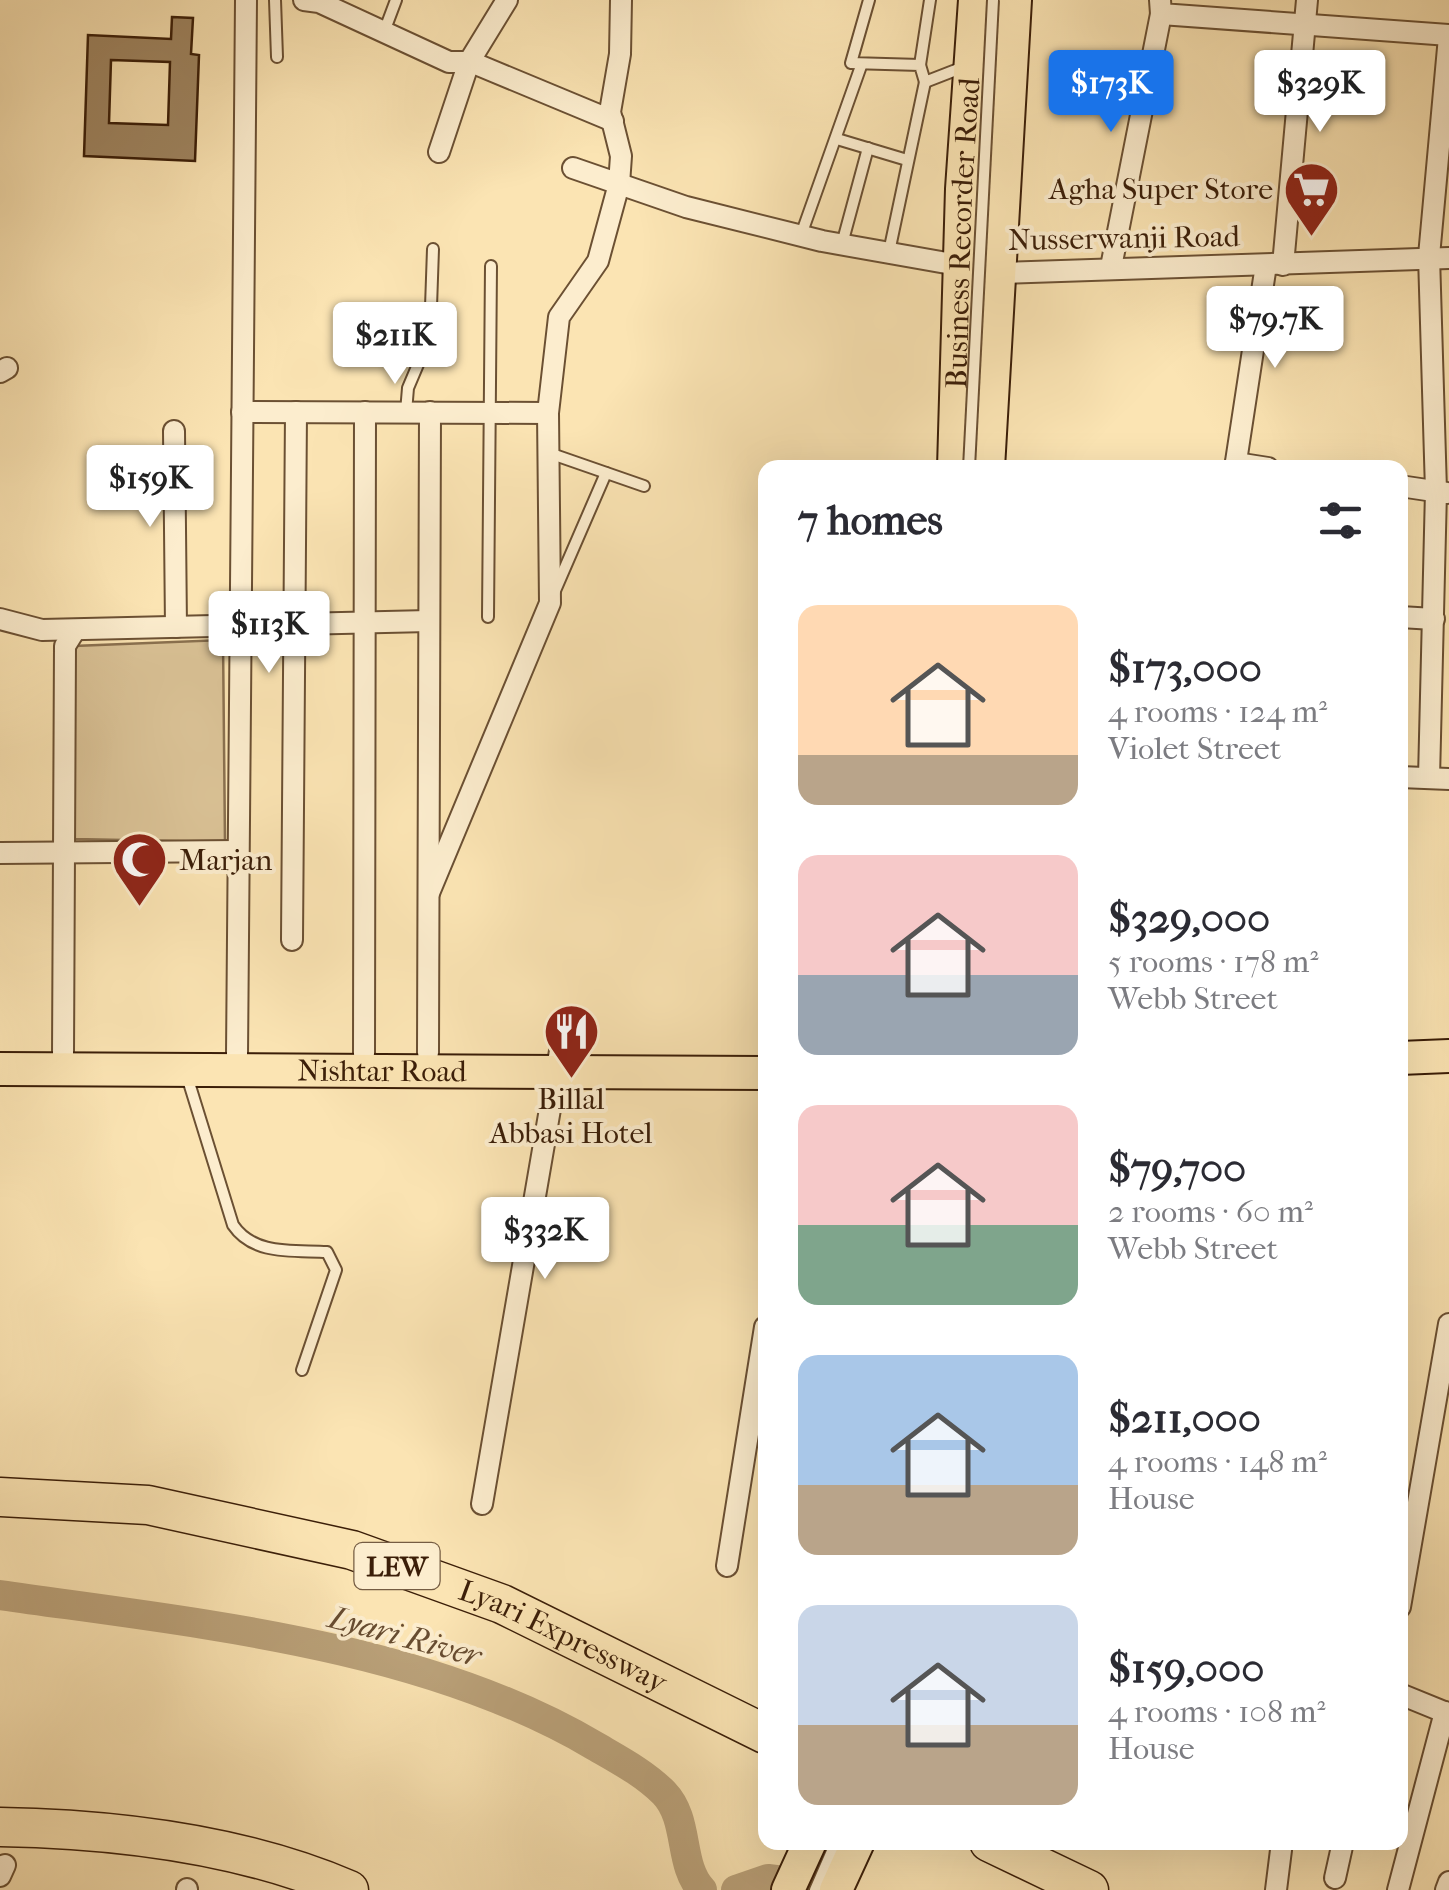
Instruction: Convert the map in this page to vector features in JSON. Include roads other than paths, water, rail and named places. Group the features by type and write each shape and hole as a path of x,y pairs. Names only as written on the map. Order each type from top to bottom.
{"highway":[{"name":"Lyari Expressway","path":"0,1497 148,1505 352,1550 502,1604 758,1731"},
{"path":"0,1827 87,1832 219,1850 349,1890"},
{"path":"1006,1850 1089,1890"}],"main road":[{"name":"Business Recorder Road","path":"954,460 975,0"},
{"name":"Business Recorder Road","path":"989,460 1003,272 1016,0"},
{"path":"1408,1040 1449,1038"},
{"name":"Nishtar Road","path":"0,1069 558,1061 758,1052"},
{"name":"Nishtar Road","path":"0,1054 428,1054 758,1073"},
{"path":"1408,1058 1449,1056"},
{"path":"788,1890 806,1850"},
{"path":"836,1890 854,1850"}],"street":[{"path":"237,1055 246,0"},
{"path":"304,0 319,2 449,62 469,62 612,121"},
{"path":"439,152 469,62 507,0"},
{"path":"428,893 550,603 548,413 560,318 598,261 619,184 621,156 612,121 621,0"},
{"path":"1111,267 1160,7 1306,10 1449,36 1439,257 1442,492 1434,619 1439,778 1408,778"},
{"path":"1237,460 1274,265 1306,10"},
{"name":"Nusserwanji Road","path":"573,168 686,208 801,236 1003,272 1439,257"},
{"path":"242,412 548,413"},
{"path":"292,940 296,412"},
{"path":"364,1054 365,412"},
{"path":"428,1054 430,412"},
{"path":"174,431 176,628"},
{"path":"1408,487 1442,492"},
{"path":"1408,617 1434,619"},
{"path":"0,618 42,630 430,621"},
{"path":"63,1054 65,646 75,630"},
{"path":"0,852 238,851"},
{"path":"482,1504 558,1061"},
{"path":"1408,1566 1444,1382 1449,1324"},
{"path":"727,1566 758,1371"},
{"path":"1398,1890 1447,1713 1408,1697"},
{"path":"1276,1890 1281,1850"},
{"path":"1335,1878 1341,1850"},
{"path":"1446,1890 1449,1882"}],"lane":[{"path":"276,0 276,57"},
{"path":"384,32 396,0"},
{"path":"869,0 851,63 920,65"},
{"path":"890,252 925,82 920,65 930,0"},
{"path":"968,460 993,0"},
{"path":"801,236 861,66"},
{"path":"925,82 961,68"},
{"path":"837,139 907,160"},
{"path":"842,244 868,148"},
{"path":"406,412 408,388 430,336 433,250"},
{"path":"488,617 491,266"},
{"path":"548,453 644,486"},
{"path":"550,603 606,473"},
{"path":"184,1066 241,1236 260,1248 327,1252 334,1257 336,1270 302,1370"},
{"path":"814,1890 832,1850"}],"waterway":[{"name":"Lyari River","path":"0,1595 306,1643 457,1683 528,1711 622,1762 664,1793 678,1816 690,1868 702,1890"},
{"name":"Lyari River","path":"736,1890 768,1879 815,1885"}],"place":[{"name":"Agha Super Store","path":"1312,238"},
{"name":"Marjan","path":"140,909"},
{"name":"Billal Abbasi Hotel","path":"571,1080"}]}
